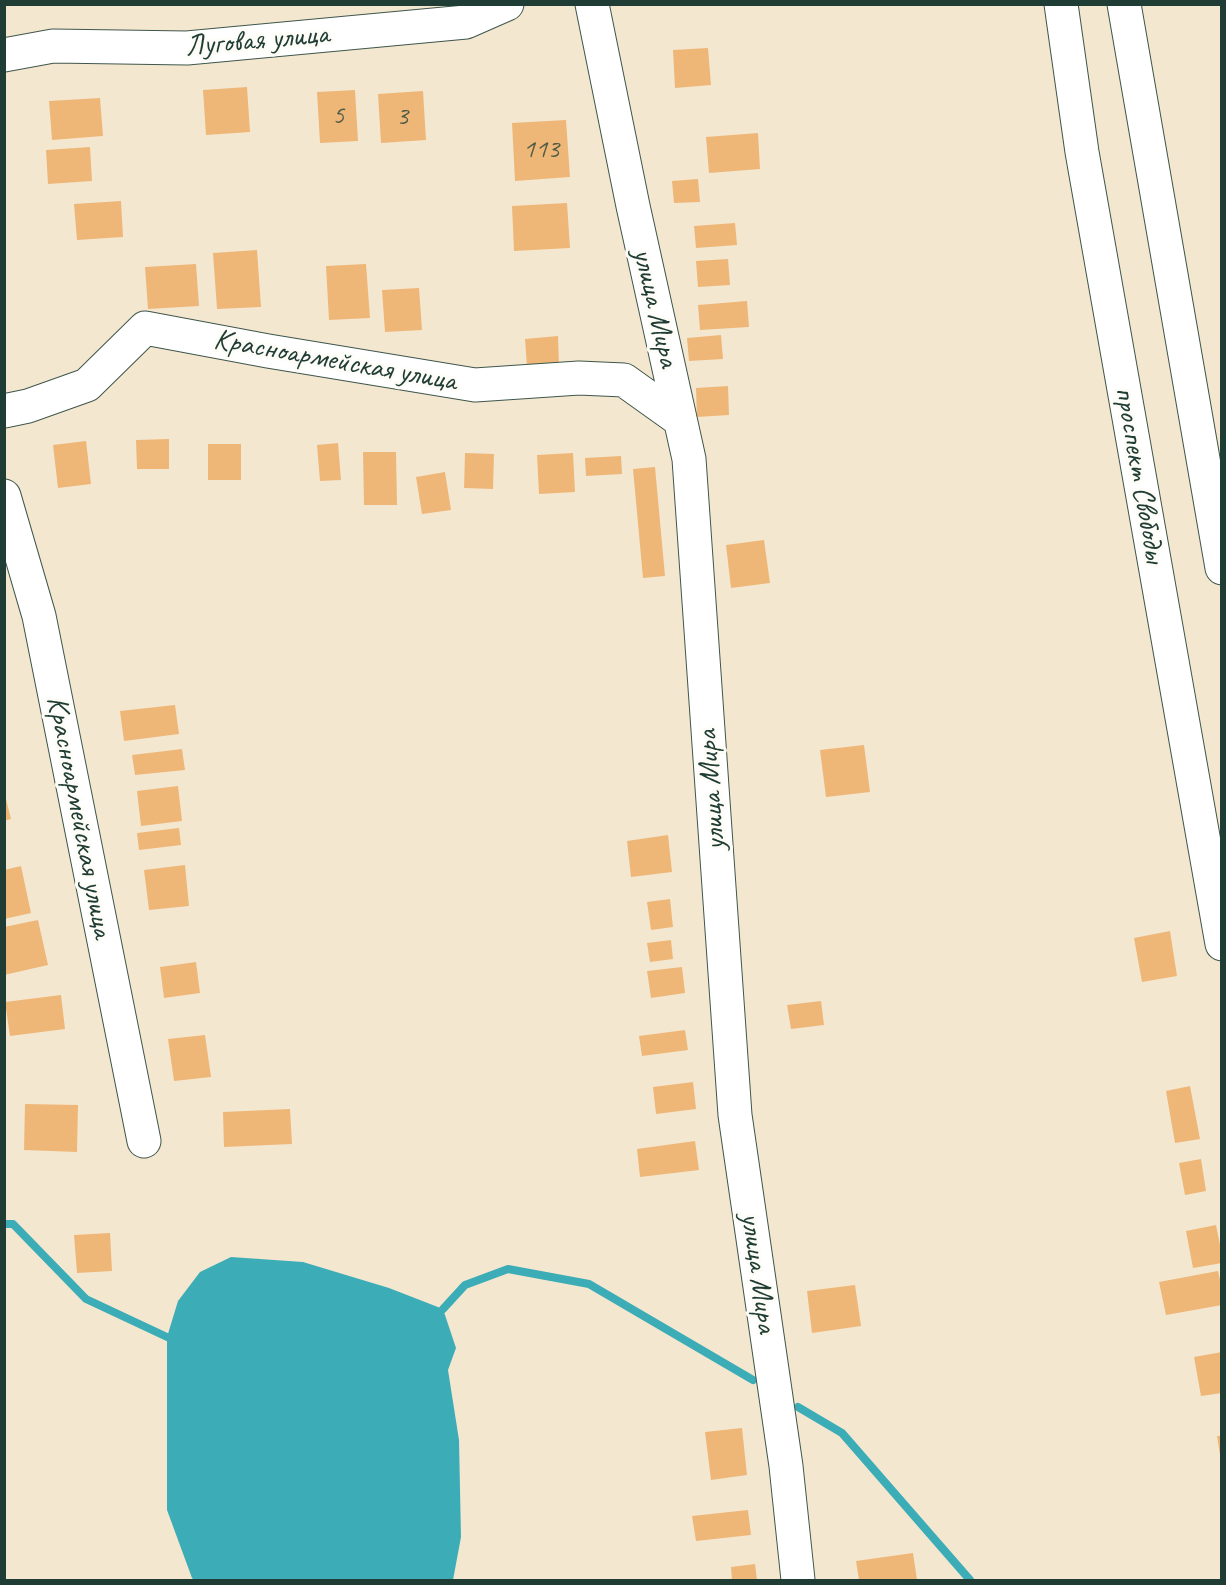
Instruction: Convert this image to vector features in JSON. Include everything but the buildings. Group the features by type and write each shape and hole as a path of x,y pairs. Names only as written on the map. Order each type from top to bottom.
{"street":[{"name":"Луговая улица","path":"4,55 53,46 187,48 466,22 507,4"},
{"name":"улица Мира","path":"592,4 633,206 689,459 735,1115 786,1466 798,1581"},
{"name":"проспект Свободы","path":"1061,4 1082,152 1221,944"},
{"path":"1124,4 1221,567"},
{"name":"Красноармейская улица","path":"4,411 27,406 87,385 145,328 475,385 579,378 624,380 680,420"},
{"name":"Красноармейская улица","path":"4,496 39,616 144,1141"}],"water":[{"path":"231,1257 303,1262 389,1288 443,1309 456,1348 448,1370 459,1440 461,1537 453,1580 194,1580 192,1578 167,1510 167,1337 178,1301 200,1272"}],"waterway":[{"path":"4,1224 13,1224 86,1299 167,1337"},
{"path":"443,1309 465,1285 508,1269 589,1284 753,1380"},
{"path":"798,1407 842,1433 970,1580"}]}
